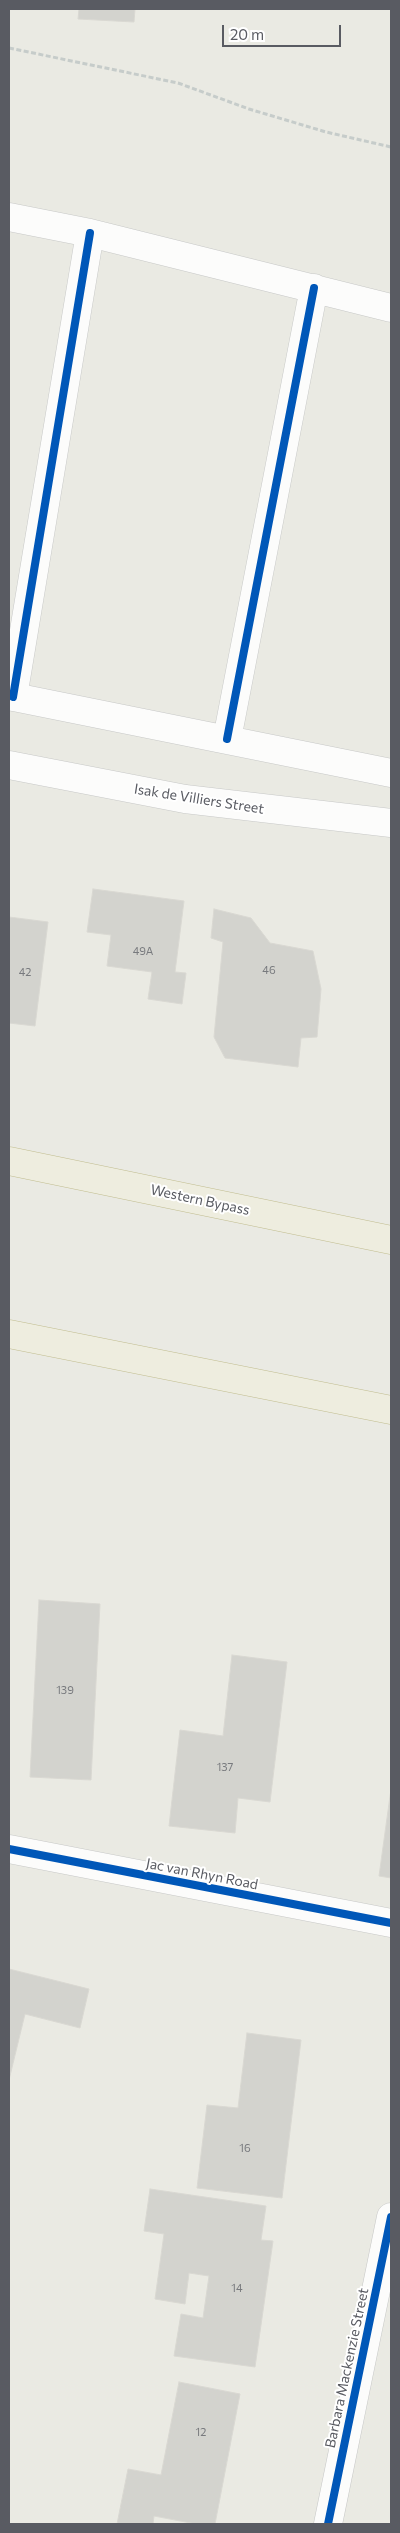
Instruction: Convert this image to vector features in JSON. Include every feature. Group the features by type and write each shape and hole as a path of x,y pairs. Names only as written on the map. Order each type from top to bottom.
{"highway":[{"name":"Western Bypass","path":"9,1161 391,1240"},
{"path":"9,1334 391,1410"}],"street":[{"path":"9,217 90,233 391,308"},
{"path":"90,233 11,696 391,773"},
{"path":"227,739 314,288"},
{"name":"Isak de Villiers Street","path":"9,764 185,799 391,823"},
{"name":"Jac van Rhyn Road","path":"9,1849 391,1923"},
{"name":"Barbara Mackenzie Street","path":"328,2524 384,2283 391,2217"}],"path":[{"path":"9,48 178,83 249,109 326,132 391,147"}],"building":[{"path":"79,9 135,9 134,22 78,19"},
{"path":"93,889 184,901 175,972 186,973 182,1004 148,999 152,972 107,966 111,935 87,932"},
{"path":"214,909 251,918 270,943 313,951 321,989 317,1037 301,1038 298,1067 225,1058 214,1037 223,942 211,938"},
{"path":"9,917 48,922 35,1026 9,1023"},
{"path":"39,1600 100,1604 91,1780 30,1777"},
{"path":"232,1655 287,1662 270,1802 238,1798 235,1833 169,1826 180,1730 223,1736"},
{"path":"391,1789 391,1878 379,1876"},
{"path":"9,1969 89,1989 80,2028 25,2014 9,2080"},
{"path":"247,2033 301,2040 282,2198 197,2188 207,2105 238,2108"},
{"path":"150,2189 266,2206 261,2240 273,2241 255,2367 174,2356 181,2314 203,2318 209,2276 189,2273 185,2304 155,2299 164,2234 144,2231"},
{"path":"179,2382 240,2394 215,2524 196,2524 154,2516 153,2524 117,2524 128,2469 161,2475"}],"cycle path":[{"path":"13,697 90,233"},
{"path":"227,739 314,288"},
{"path":"9,1849 391,1923"},
{"path":"328,2524 391,2217"}]}
